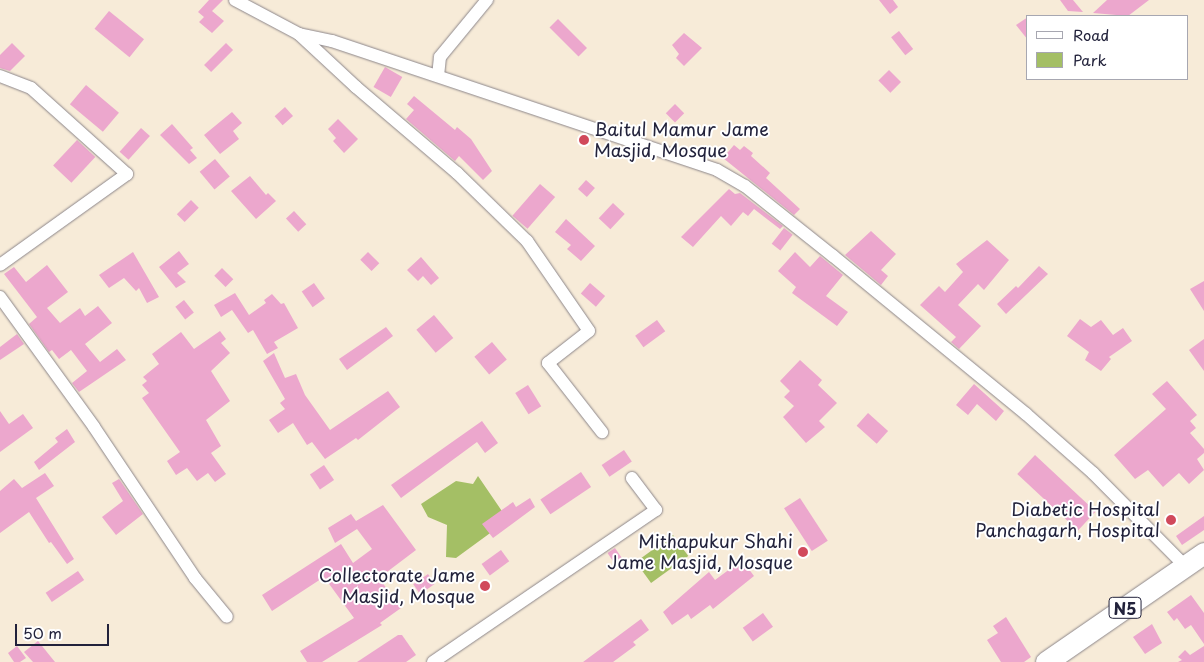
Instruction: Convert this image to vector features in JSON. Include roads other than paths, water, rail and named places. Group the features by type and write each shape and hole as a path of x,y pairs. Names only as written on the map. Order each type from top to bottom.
{"highway":[{"name":"N5","path":"1046,662 1204,553"}],"street":[{"path":"235,0 299,34 438,76 717,170 744,186 1026,414 1093,473 1186,567"},
{"path":"438,76 440,56 487,0"},
{"path":"299,34 457,173 527,242 589,332 548,363 602,432"},
{"path":"0,76 31,88 127,174 0,265"},
{"path":"0,297 94,427 195,578 227,617"},
{"path":"433,662 656,510 632,478"}],"place":[{"name":"Baitul Mamur Jame Masjid, Mosque","path":"584,140"},
{"name":"Diabetic Hospital Panchagarh, Hospital","path":"1171,520"},
{"name":"Mithapukur Shahi Jame Masjid, Mosque","path":"803,552"},
{"name":"Collectorate Jame Masjid, Mosque","path":"485,586"}]}
